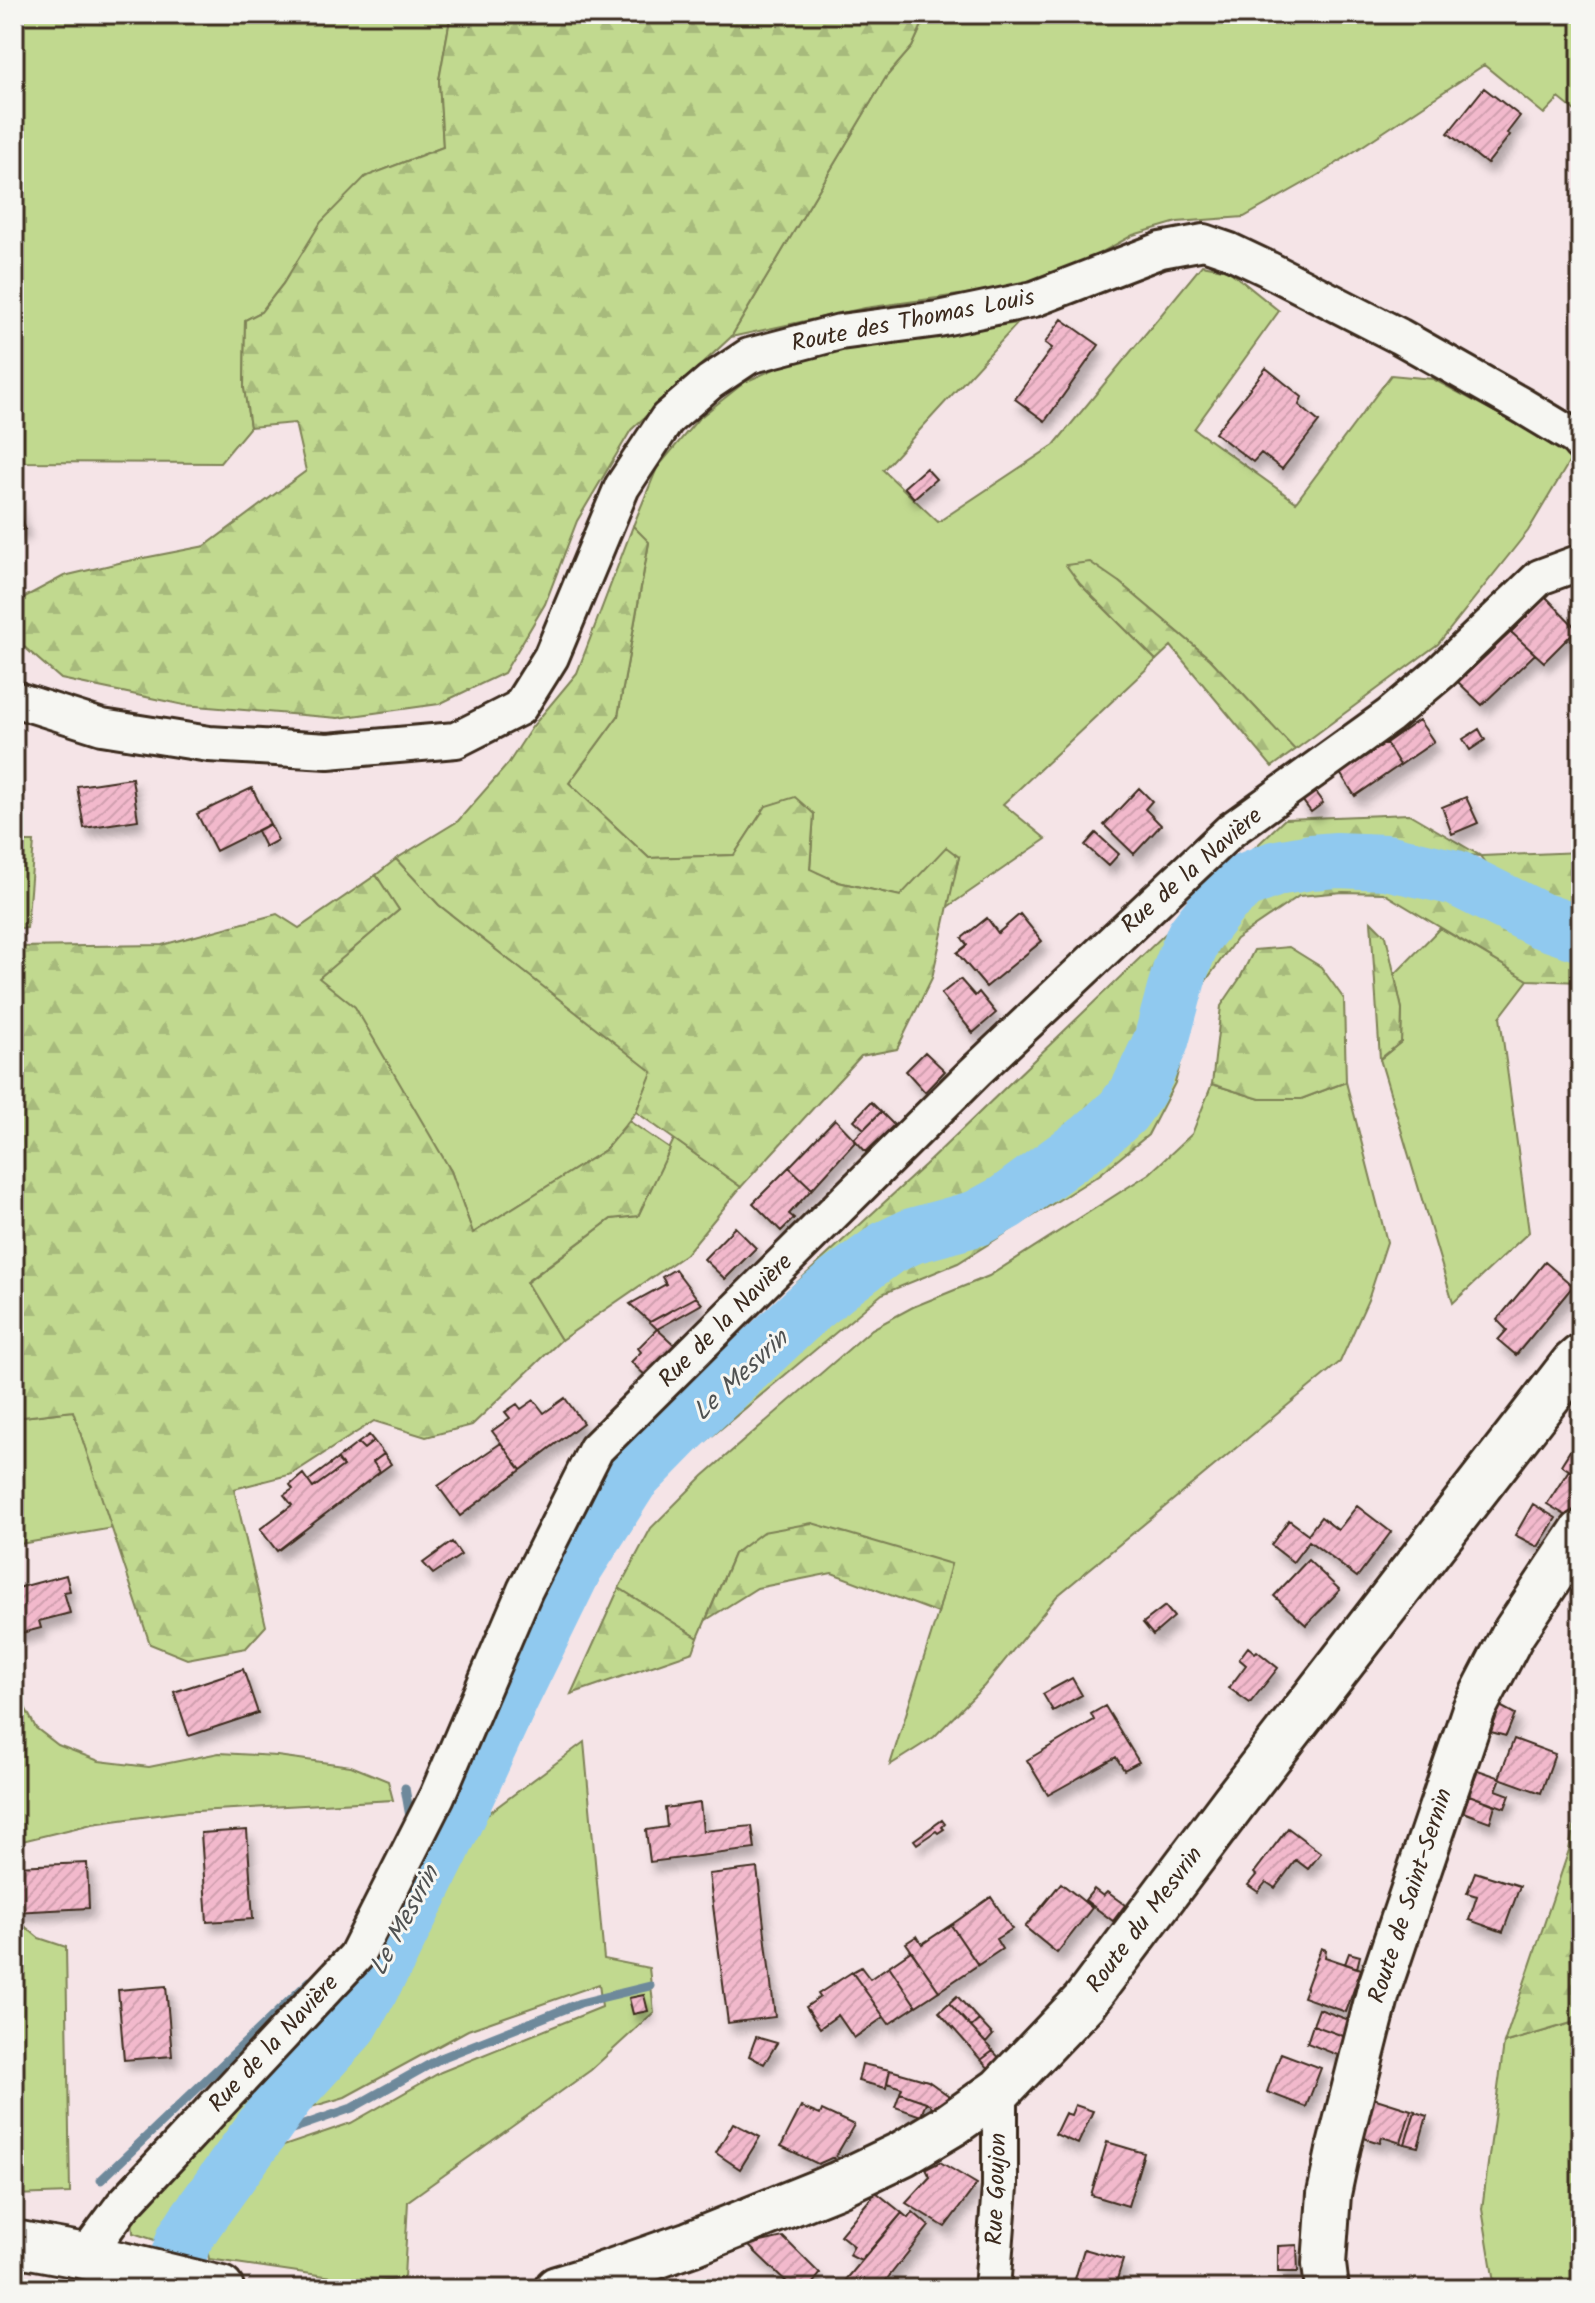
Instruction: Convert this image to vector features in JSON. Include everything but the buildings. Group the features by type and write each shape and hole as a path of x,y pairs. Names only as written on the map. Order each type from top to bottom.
{"main road":[{"name":"Route du Mesvrin","path":"557,2289 690,2244 837,2185 902,2154 1000,2090 1084,2002 1243,1790 1563,1376 1581,1357"},
{"path":"14,2243 85,2256 211,2286"}],"street":[{"name":"Route des Thomas Louis","path":"14,699 102,727 209,744 328,751 456,740 519,708 551,657 622,487 667,419 710,382 749,356 840,332 938,319 1034,299 1161,250 1204,242 1243,257 1399,336 1579,440"},
{"name":"Rue de la Navière","path":"85,2256 123,2205 356,1956 437,1796 525,1590 596,1449 976,1071 1231,830 1389,716 1440,673 1540,577 1581,562"},
{"name":"Route de Saint-Sernin","path":"1327,2289 1324,2264 1329,2194 1379,1989 1474,1709 1513,1634 1581,1532"},
{"name":"Rue Goujon","path":"992,2289 1000,2187 1000,2090"}],"green space":[{"path":"14,14 451,14 439,80 443,147 365,177 261,312 245,320 244,387 250,427 220,463 14,462"},
{"path":"451,14 927,14 912,47 886,77 731,337 631,430 577,521 545,604 504,673 439,704 338,718 184,705 61,679 14,638 14,623 21,599 64,576 205,546 306,471 295,423 250,427 244,388 245,320 261,312 283,284 321,222 365,177 443,147 439,80"},
{"path":"927,14 1581,14 1581,116 1559,98 1544,114 1484,65 1322,173 1244,217 1177,222 1133,235 1046,283 865,308 731,337 886,77 912,47"},
{"path":"1202,265 1228,270 1279,311 1194,429 1296,502 1391,375 1433,379 1574,454 1528,531 1438,644 1295,750 1210,659 1119,582 1080,584 1156,660 1003,804 1046,839 946,908 959,857 900,896 838,882 810,870 814,814 766,806 734,855 649,858 569,783 618,716 649,543 633,526 657,468 698,419 745,382 813,352 1018,323 883,470 938,522 1054,445"},
{"path":"633,526 649,542 618,716 569,783 649,858 734,855 766,806 795,797 814,814 810,869 838,882 900,896 946,847 959,857 932,978 897,1049 861,1056 741,1187 636,1112 652,1072 439,905 396,859 458,821 508,764 532,727 577,673"},
{"path":"1090,562 1119,582 1210,659 1295,750 1272,767 1171,646 1156,660 1080,584 1066,565"},
{"path":"1409,814 1481,856 1580,852 1581,912 1503,887 1480,856 1332,843 1248,854 1285,819"},
{"path":"14,842 34,842 27,928 14,929"},
{"path":"396,859 439,905 653,1072 636,1112 605,1150 473,1233 451,1171 318,978 399,910 376,875"},
{"path":"376,875 399,910 319,978 355,1007 451,1171 473,1233 605,1150 629,1121 670,1149 638,1216 611,1219 526,1282 561,1340 472,1425 426,1437 374,1421 292,1474 234,1489 266,1626 246,1648 187,1659 150,1644 73,1411 14,1418 14,947 162,945 277,914 299,928"},
{"path":"1296,877 1393,877 1451,893 1513,926 1581,946 1581,982 1528,980 1383,893 1343,892 1299,896 1236,939 1200,989 1175,1083 1148,1135 1099,1175 958,1263 882,1294 657,1482 662,1465 806,1330 912,1248 967,1236 1007,1213 1108,1135 1140,1100 1173,1034 1194,963 1229,918 1256,890"},
{"path":"1371,921 1386,936 1402,1009 1401,1042 1380,1059"},
{"path":"1440,928 1528,980 1500,1017 1529,1232 1453,1303 1380,1059 1401,1042 1402,1009 1394,975"},
{"path":"1170,929 1167,960 1140,1048 1115,1100 1036,1167 985,1202 950,1212 889,1237 774,1324 778,1300 925,1165"},
{"path":"1289,947 1321,967 1344,999 1346,1082 1301,1099 1260,1099 1212,1084 1221,1006 1254,950"},
{"path":"1346,1082 1387,1242 1368,1300 1340,1362 1057,1596 984,1686 934,1737 890,1765 951,1564 734,1554 698,1638 619,1588 651,1528 703,1476 872,1329 913,1307 989,1276 1150,1173 1192,1134 1212,1084 1260,1099 1301,1099"},
{"path":"674,1139 741,1187 686,1254 561,1340 526,1283 611,1219 638,1216"},
{"path":"73,1411 113,1528 14,1545 14,1418"},
{"path":"812,1523 951,1564 938,1613 832,1573 757,1588 706,1620 734,1554 763,1532"},
{"path":"619,1588 698,1638 693,1652 571,1694"},
{"path":"20,1698 36,1728 58,1745 99,1761 149,1767 219,1753 277,1756 351,1766 388,1781 393,1800 178,1812 92,1824 14,1843 14,1699"},
{"path":"584,1742 604,1959 649,1968 654,2012 591,2070 408,2201 404,2278 373,2283 209,2259 203,2231 263,2153 351,2123 441,2072 602,2007 599,1984 468,2030 345,2097 284,2115 359,2055 419,1949 459,1852 489,1813"},
{"path":"1581,1788 1581,2026 1571,2023 1504,2043 1569,1850"},
{"path":"14,1923 22,1924 39,1938 66,1947 70,2193 14,2195"},
{"path":"351,1993 177,2219 164,2243 133,2233 132,2213"},
{"path":"1572,2023 1581,2026 1581,2289 1495,2289 1482,2209 1504,2043"}],"waterway":[{"name":"Le Mesvrin","path":"168,2289 184,2239 195,2222 288,2093 351,2024 441,1851 575,1567 631,1479 805,1311 842,1281 887,1248 912,1236 977,1218 1006,1202 1092,1139 1123,1111 1139,1089 1161,1041 1180,971 1194,936 1224,898 1245,881 1277,868 1337,860 1386,862 1456,878 1540,920 1581,934"},
{"path":"405,1788 410,1817 407,1823"},
{"path":"101,2180 310,1981"},
{"path":"252,2143 352,2108 441,2058 580,2003 650,1986"}]}
